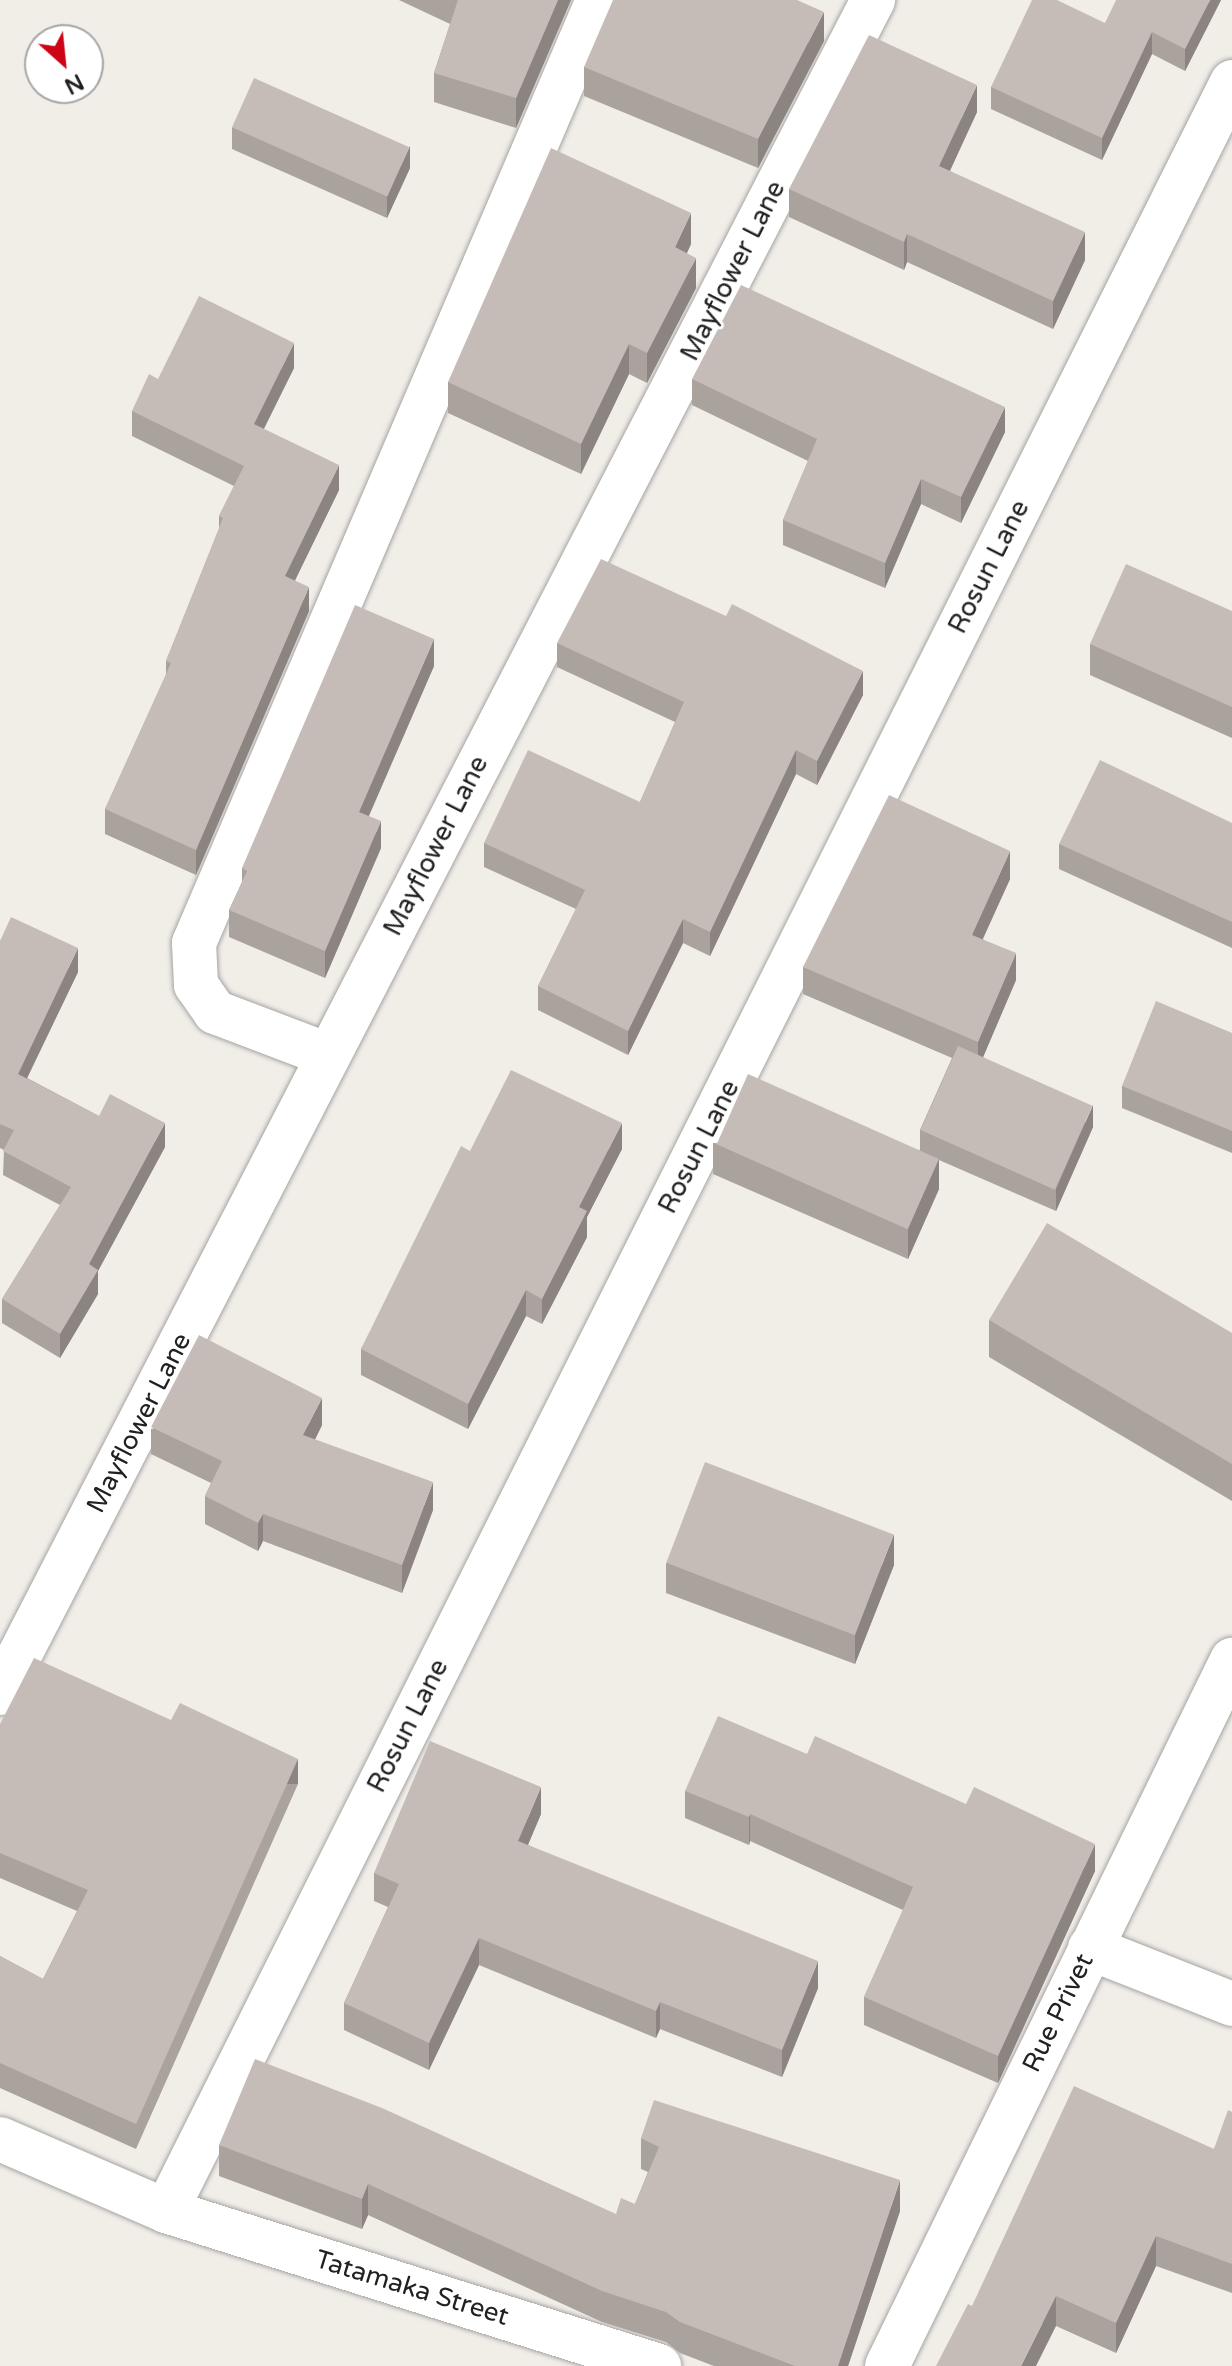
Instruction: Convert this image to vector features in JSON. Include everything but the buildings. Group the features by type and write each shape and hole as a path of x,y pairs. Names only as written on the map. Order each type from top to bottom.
{"street":[{"path":"328,1055 215,1012 196,985 194,943 598,0"},
{"name":"Mayflower Lane","path":"0,1693 873,0"},
{"name":"Rosun Lane","path":"166,2211 1232,82"},
{"name":"Rue Privet","path":"887,2366 1232,1660"},
{"path":"1090,1948 1232,2004"},
{"path":"0,2139 166,2211"},
{"name":"Tatamaka Street","path":"166,2211 659,2366"}]}
